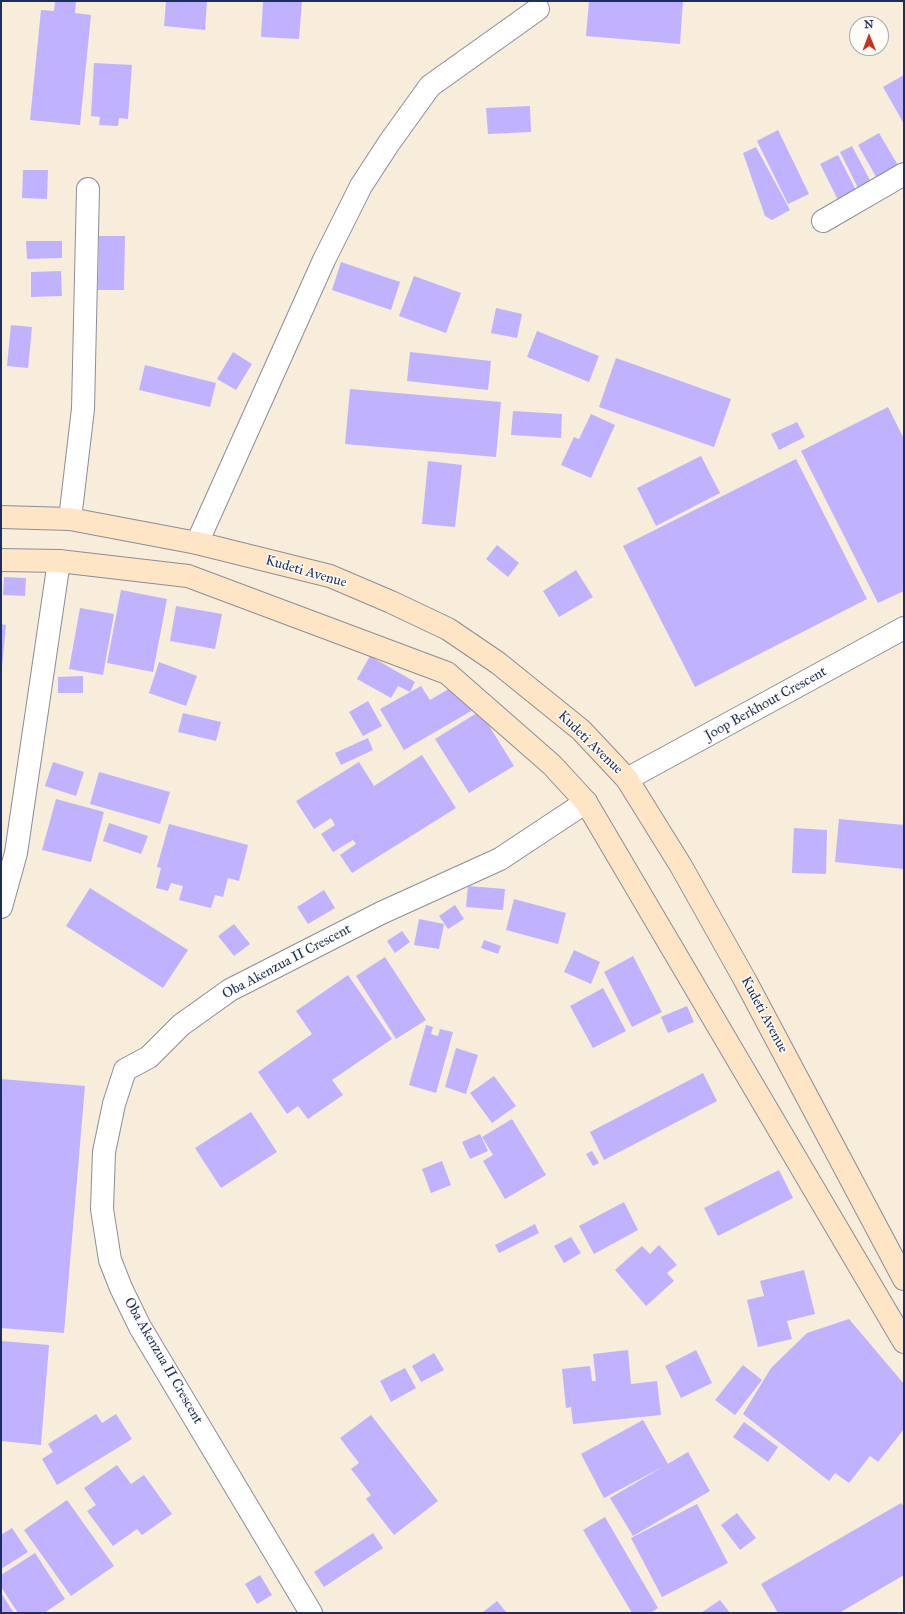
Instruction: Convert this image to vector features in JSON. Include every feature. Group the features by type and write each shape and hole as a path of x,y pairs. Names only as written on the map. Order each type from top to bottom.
{"main road":[{"name":"Kudeti Avenue","path":"1,517 70,519 197,543 330,576 391,602 448,629 498,663 581,730 627,779 681,866 741,973 904,1279"},
{"path":"1,560 59,561 188,576 447,673 552,765 586,802 904,1342"}],"street":[{"path":"197,543 324,260 361,186 389,143 430,86 538,10"},
{"path":"823,221 904,174"},
{"path":"70,519 83,409 88,190"},
{"path":"1,907 16,853 59,561"},
{"name":"Joop Berkhout Crescent","path":"627,779 904,628"},
{"name":"Oba Akenzua II Crescent","path":"311,1613 140,1327 121,1288 110,1260 102,1209 104,1152 114,1104 125,1070 149,1057 182,1025 230,990 381,913 500,859 586,802"}],"building":[{"path":"55,1 76,1 75,13 91,15 80,125 30,120 41,10 54,11"},
{"path":"166,1 207,1 205,30 164,26"},
{"path":"263,1 302,1 299,39 261,37"},
{"path":"589,1 683,1 680,44 586,36"},
{"path":"94,63 132,65 128,119 119,118 118,126 99,125 100,117 91,116"},
{"path":"904,75 904,124 883,87"},
{"path":"530,106 531,132 488,134 486,108"},
{"path":"778,130 809,194 788,204 757,141"},
{"path":"879,133 899,167 878,180 858,145"},
{"path":"852,146 872,184 859,190 840,152"},
{"path":"756,147 790,210 772,220 765,216 743,153"},
{"path":"838,155 856,190 838,200 820,164"},
{"path":"23,170 48,170 47,199 22,198"},
{"path":"99,236 125,236 124,290 98,290"},
{"path":"26,241 62,241 62,258 27,259"},
{"path":"341,262 400,282 391,310 332,290"},
{"path":"61,271 62,296 31,297 31,272"},
{"path":"414,276 461,293 446,333 399,316"},
{"path":"496,308 522,314 517,338 491,333"},
{"path":"11,325 32,327 28,368 7,366"},
{"path":"537,331 599,356 589,382 527,357"},
{"path":"233,352 252,364 236,390 217,379"},
{"path":"410,352 491,361 488,390 407,381"},
{"path":"616,358 731,399 714,447 599,407"},
{"path":"145,365 216,383 210,407 139,390"},
{"path":"350,389 501,402 496,457 345,444"},
{"path":"888,407 904,439 904,591 878,603 801,451"},
{"path":"513,411 562,414 561,438 511,435"},
{"path":"591,414 615,425 591,478 561,465 574,437 579,439"},
{"path":"797,422 805,437 779,450 771,434"},
{"path":"701,456 720,493 656,526 637,488"},
{"path":"796,459 867,599 695,687 623,546"},
{"path":"428,461 462,465 455,527 422,524"},
{"path":"497,545 519,563 508,577 486,559"},
{"path":"576,570 593,597 559,617 543,591"},
{"path":"4,577 26,578 25,596 3,595"},
{"path":"121,590 167,599 153,672 107,663"},
{"path":"176,606 222,614 215,649 170,641"},
{"path":"80,608 114,614 103,675 69,669"},
{"path":"1,624 6,625 2,667 1,667"},
{"path":"370,656 415,682 410,692 398,686 391,698 357,679"},
{"path":"159,662 197,676 186,706 149,693"},
{"path":"83,676 83,693 58,693 58,677"},
{"path":"457,684 473,710 404,750 380,709 421,686 430,700"},
{"path":"368,701 382,726 363,736 349,712"},
{"path":"480,711 514,766 469,793 435,739"},
{"path":"183,713 221,722 216,741 178,732"},
{"path":"368,738 373,750 341,765 335,753"},
{"path":"422,755 456,808 352,873 340,855 356,844 353,840 333,852 321,834 335,825 331,818 314,829 296,801 359,762 374,786"},
{"path":"53,762 84,772 76,796 45,786"},
{"path":"99,772 170,792 160,824 90,804"},
{"path":"56,799 104,812 91,862 42,850"},
{"path":"839,819 904,825 904,869 835,862"},
{"path":"109,823 148,836 141,854 103,841"},
{"path":"169,824 248,845 239,881 228,878 223,897 215,895 211,908 179,900 183,886 171,883 168,891 156,888 161,868 157,867"},
{"path":"794,828 827,830 826,874 792,873"},
{"path":"468,886 505,889 503,910 466,907"},
{"path":"90,888 188,950 163,988 66,926"},
{"path":"324,890 335,908 308,924 297,907"},
{"path":"514,899 566,913 558,944 506,930"},
{"path":"455,905 464,919 448,929 439,916"},
{"path":"419,919 444,924 439,949 414,945"},
{"path":"234,924 250,944 234,956 218,936"},
{"path":"402,931 410,942 395,953 387,941"},
{"path":"484,940 501,946 498,954 481,948"},
{"path":"574,950 600,962 591,984 564,972"},
{"path":"633,956 662,1012 632,1027 604,972"},
{"path":"385,957 426,1020 396,1039 356,976"},
{"path":"348,975 392,1039 332,1080 343,1095 308,1119 298,1106 287,1114 258,1072 312,1034 296,1011"},
{"path":"603,988 626,1031 593,1048 570,1006"},
{"path":"687,1006 694,1022 668,1033 661,1017"},
{"path":"426,1025 433,1027 431,1034 438,1036 440,1029 453,1032 436,1093 409,1085"},
{"path":"456,1048 478,1055 466,1094 445,1087"},
{"path":"703,1073 717,1101 604,1160 590,1132"},
{"path":"494,1076 516,1106 492,1123 470,1093"},
{"path":"1,1079 85,1086 64,1333 1,1328"},
{"path":"251,1112 277,1152 221,1188 195,1148"},
{"path":"512,1119 546,1175 505,1199 483,1161 493,1155 482,1137"},
{"path":"480,1134 488,1151 470,1159 462,1142"},
{"path":"592,1151 599,1163 593,1166 586,1154"},
{"path":"442,1161 451,1185 431,1193 422,1169"},
{"path":"779,1170 793,1198 718,1236 704,1208"},
{"path":"624,1202 638,1230 594,1254 579,1226"},
{"path":"535,1224 539,1233 499,1253 495,1245"},
{"path":"571,1237 581,1253 564,1263 554,1246"},
{"path":"659,1245 677,1265 667,1273 674,1281 646,1306 615,1270 642,1246 650,1254"},
{"path":"804,1270 815,1314 787,1321 792,1339 758,1347 747,1300 764,1296 760,1281"},
{"path":"849,1319 904,1384 904,1429 878,1462 870,1456 849,1483 835,1473 829,1481 743,1414 771,1368 807,1333"},
{"path":"1,1341 49,1345 41,1445 1,1441"},
{"path":"628,1350 631,1384 657,1381 661,1415 573,1424 571,1407 566,1408 562,1369 590,1366 592,1381 596,1381 593,1354"},
{"path":"696,1350 712,1383 681,1398 665,1366"},
{"path":"434,1353 444,1370 421,1382 412,1366"},
{"path":"743,1365 762,1380 735,1415 715,1400"},
{"path":"405,1368 416,1388 391,1402 380,1381"},
{"path":"96,1414 102,1423 116,1414 132,1439 57,1485 42,1459 53,1452 48,1444"},
{"path":"371,1415 438,1501 394,1535 366,1499 371,1495 351,1469 359,1463 340,1438"},
{"path":"643,1420 668,1464 604,1498 581,1454"},
{"path":"744,1422 778,1447 768,1462 733,1437"},
{"path":"688,1452 710,1491 633,1536 610,1498"},
{"path":"117,1465 131,1484 144,1475 172,1514 142,1535 137,1529 113,1546 87,1511 96,1505 84,1488"},
{"path":"67,1500 114,1566 71,1596 24,1530"},
{"path":"901,1503 904,1507 904,1575 839,1613 778,1613 761,1584"},
{"path":"697,1504 728,1563 662,1597 631,1538"},
{"path":"737,1513 756,1538 740,1550 721,1525"},
{"path":"605,1517 658,1608 650,1613 632,1613 583,1530"},
{"path":"12,1528 28,1552 1,1569 1,1535"},
{"path":"373,1533 383,1548 324,1587 314,1572"},
{"path":"35,1553 65,1599 44,1613 18,1613 1,1587 1,1575"},
{"path":"260,1575 272,1595 257,1604 245,1584"},
{"path":"1,1593 14,1613 1,1613"},
{"path":"720,1600 730,1613 701,1613"},
{"path":"497,1601 507,1613 482,1613"}]}
